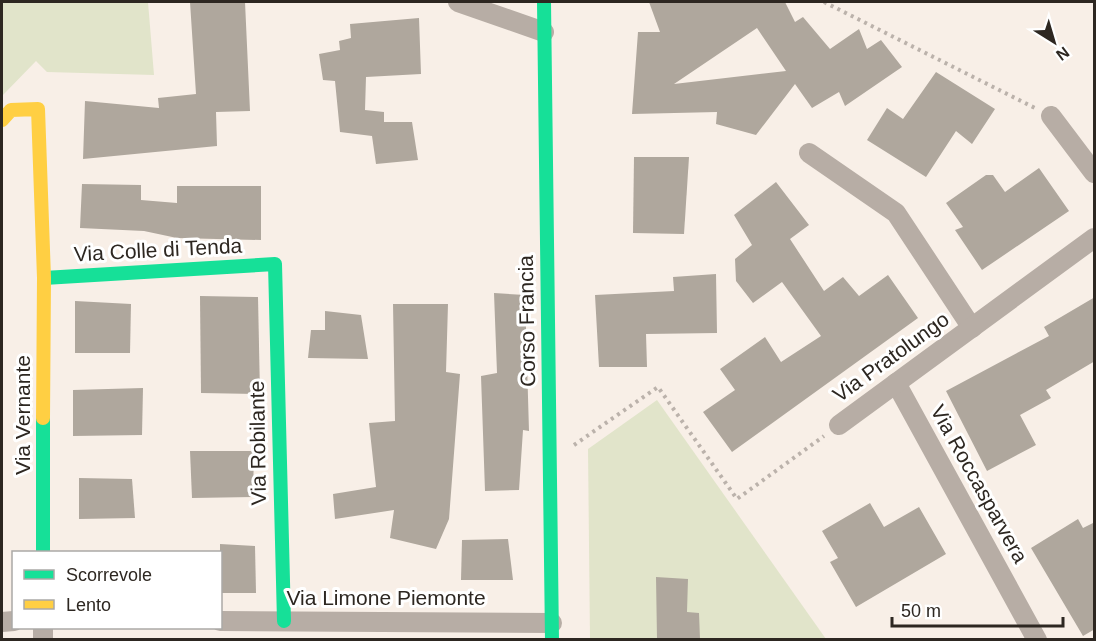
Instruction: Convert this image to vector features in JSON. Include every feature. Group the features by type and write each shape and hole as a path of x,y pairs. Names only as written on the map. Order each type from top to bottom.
{"street":[{"path":"458,2 544,32"},
{"name":"Corso Francia","path":"544,2 552,631"},
{"name":"Via Vernante","path":"2,120 11,111 38,109 44,278 43,551"},
{"path":"1051,116 1095,173"},
{"name":"Via Pratolungo","path":"809,153 896,213 972,328"},
{"name":"Via Pratolungo","path":"839,424 1095,238"},
{"name":"Via Colle di Tenda","path":"44,278 275,264"},
{"name":"Via Robilante","path":"275,264 284,621"},
{"name":"Via Roccasparvera","path":"896,383 1037,639"},
{"name":"Via Limone Piemonte","path":"222,621 284,621 552,631"}],"path":[{"path":"824,2 1051,116"},
{"path":"573,445 658,387 737,499 839,424"}],"green space":[{"path":"2,2 148,2 154,75 47,72 36,61 2,96"},
{"path":"657,400 826,639 590,639 588,449"}],"building":[{"path":"190,2 245,2 250,111 216,112 217,146 83,159 85,101 159,108 158,98 196,94"},
{"path":"649,2 785,2 795,22 803,17 830,49 859,29 867,49 881,40 902,67 845,106 839,92 812,108 795,84 756,135 716,124 717,112 632,114 638,32 660,32","holes":["757,28 786,71 674,84"]},
{"path":"419,18 421,74 366,77 365,110 384,112 384,122 412,122 418,160 376,164 372,136 340,132 335,81 323,80 319,54 340,50 339,41 351,38 350,24"},
{"path":"936,72 995,109 972,144 956,131 926,177 867,140 887,108 903,119"},
{"path":"634,157 689,157 684,234 633,233"},
{"path":"1039,168 1069,211 982,270 955,230 963,227 946,203 986,175 993,175 1005,192"},
{"path":"776,182 809,225 790,239 824,291 843,277 859,296 888,275 918,318 732,452 703,412 735,390 720,369 765,337 781,362 821,336 782,282 753,303 736,281 735,259 752,245 734,215"},
{"path":"82,184 141,185 141,200 177,203 177,186 261,186 261,240 177,238 144,231 80,228"},
{"path":"716,274 717,333 646,334 647,367 599,367 595,295 674,291 673,277"},
{"path":"494,293 525,295 529,431 523,430 519,490 485,491 481,376 497,373"},
{"path":"200,296 258,297 260,394 201,393"},
{"path":"1095,297 1095,361 1046,390 1051,398 1020,415 1036,445 987,471 946,391 1049,336 1044,327"},
{"path":"75,301 131,304 130,353 75,353"},
{"path":"393,304 448,304 446,372 460,374 449,519 436,549 390,538 394,510 335,519 333,494 376,487 369,423 395,421"},
{"path":"325,311 361,315 368,359 308,358 311,330 325,330"},
{"path":"143,388 142,435 73,436 73,390"},
{"path":"190,451 254,451 253,497 192,498"},
{"path":"79,478 132,479 135,518 79,519"},
{"path":"870,503 884,527 919,507 946,554 856,607 830,562 838,558 822,531"},
{"path":"1078,519 1083,528 1095,522 1095,629 1083,636 1031,548"},
{"path":"508,539 513,580 461,580 462,540"},
{"path":"220,544 255,546 256,593 222,593 222,551 220,551"},
{"path":"656,577 688,579 687,612 699,613 700,639 657,639"}],"traffic: fast":[{"path":"544,2 552,640"},
{"path":"44,278 275,264 284,621"},
{"path":"43,418 43,551"}],"traffic: slow":[{"path":"2,120 11,110 38,109 44,278 43,418"}]}
